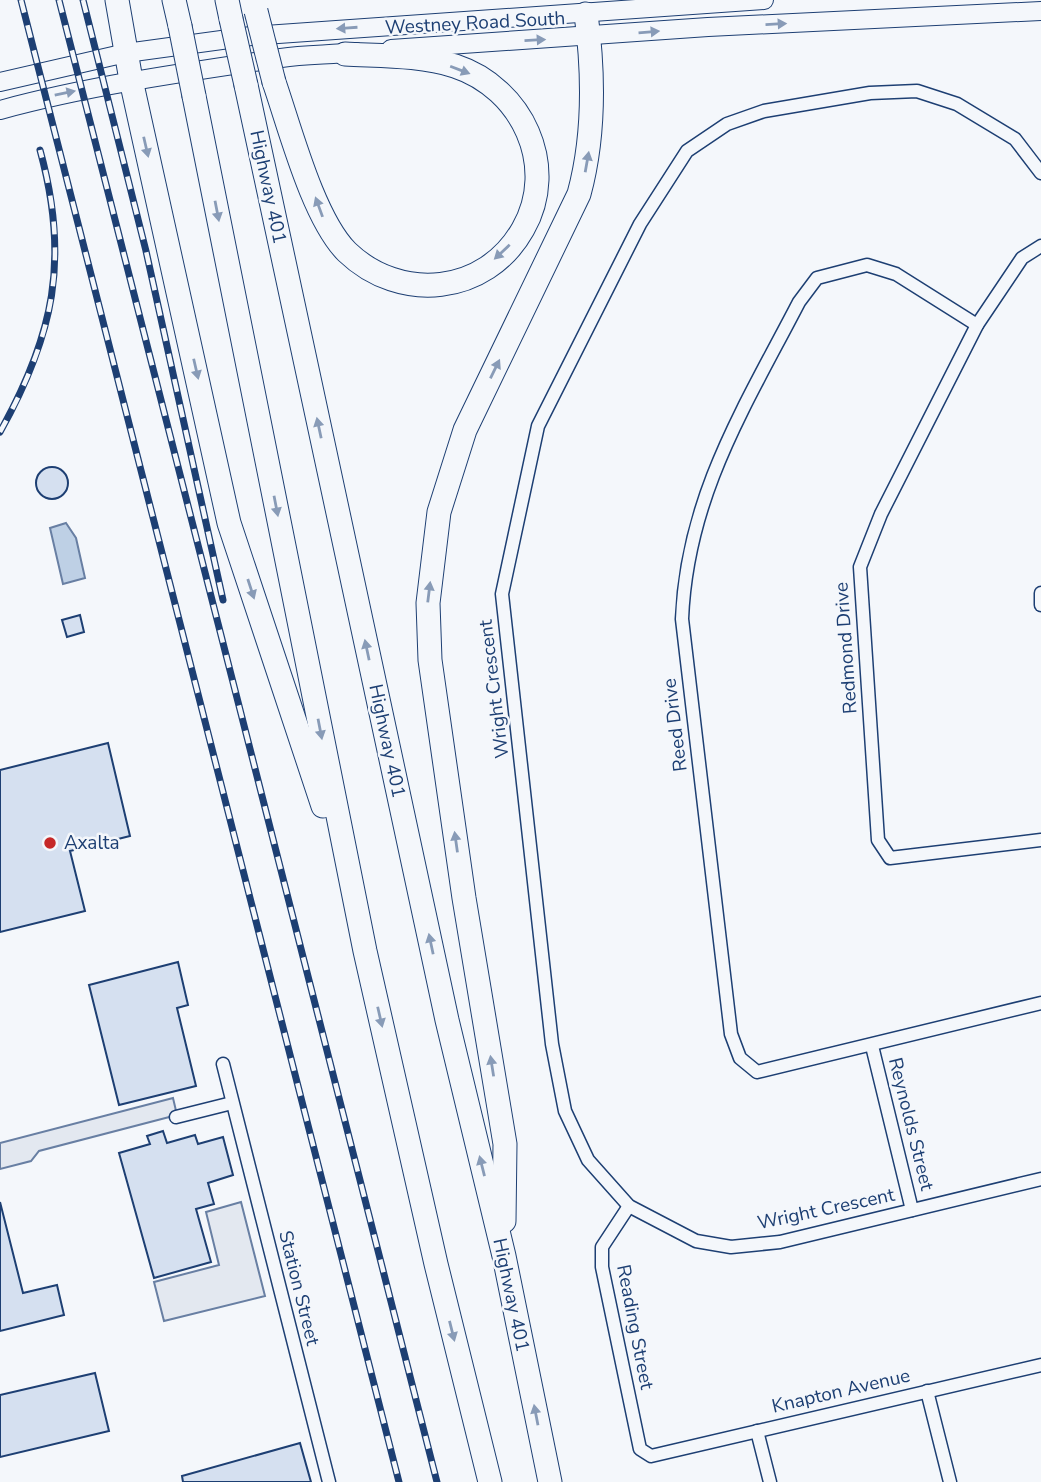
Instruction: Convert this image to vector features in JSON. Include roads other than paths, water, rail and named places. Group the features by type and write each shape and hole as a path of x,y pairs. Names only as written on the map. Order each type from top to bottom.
{"highway":[{"path":"117,0 131,80 229,523 325,810 365,951"},
{"path":"174,0 365,951 436,1264 490,1482"},
{"path":"255,6 274,82 323,219 345,251 388,278 414,286 431,288 481,270 506,250 523,229 535,198 537,174 532,139 520,114 507,98 482,79 455,66 410,58 345,54"},
{"name":"Highway 401","path":"229,9 444,1006 504,1256 550,1482"},
{"path":"504,1256 505,1144 464,898 434,687 428,603 439,512 465,430 579,194 588,162 592,116 586,14"}],"main road":[{"name":"Westney Road South","path":"0,82 126,53 291,32 764,0"},
{"name":"Westney Road South","path":"0,110 59,94 131,80 282,58 708,27 1041,11"}],"street":[{"name":"Wright Crescent","path":"1041,173 1015,139 957,104 917,91 870,93 764,111 727,124 687,151 640,224 538,426 502,594 551,1030 565,1111 588,1160 629,1206 695,1241 732,1247 780,1242 1041,1179"},
{"name":"Redmond Drive","path":"1041,246 1022,258 977,325 881,514 860,568 878,840 890,858 1041,840"},
{"name":"Reed Drive","path":"977,325 896,274 867,265 817,278 799,302 714,466 697,516 683,578 682,619 731,1034 740,1058 757,1072 1041,1003"},
{"path":"1041,593 1041,605"},
{"name":"Reynolds Street","path":"872,1046 912,1210"},
{"name":"Station Street","path":"223,1064 329,1482"},
{"path":"176,1117 232,1103"},
{"name":"Reading Street","path":"629,1206 601,1247 602,1267 640,1449 651,1456"},
{"name":"Knapton Avenue","path":"651,1456 1041,1365"},
{"path":"927,1391 950,1482"},
{"path":"757,1430 770,1482"}],"water":[{"path":"66,523 76,538 85,578 63,584 50,528"}],"railway":[{"path":"21,0 399,1482"},
{"path":"59,0 437,1482"},
{"path":"83,0 146,251 223,600"},
{"path":"0,432 33,362 52,296 54,226 40,150"}],"place":[{"name":"Axalta","path":"50,843"}]}
